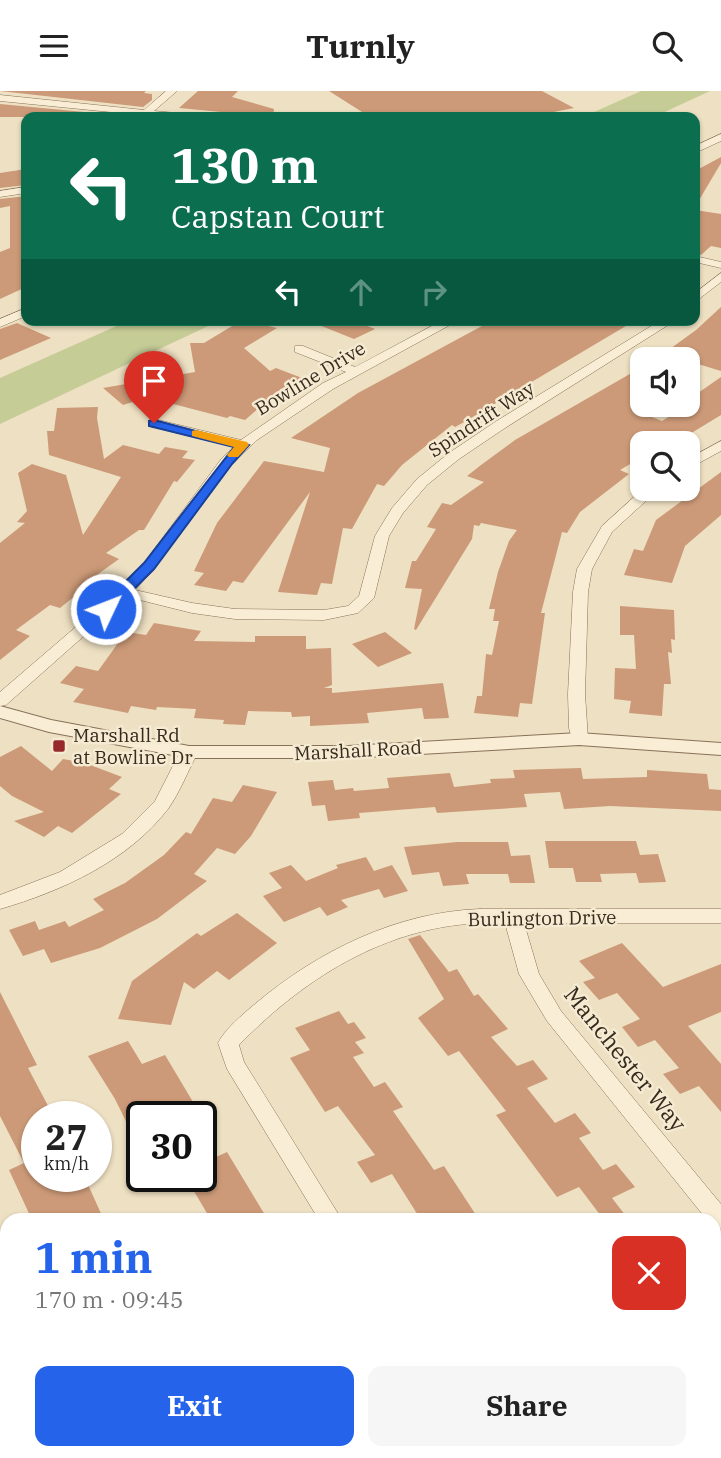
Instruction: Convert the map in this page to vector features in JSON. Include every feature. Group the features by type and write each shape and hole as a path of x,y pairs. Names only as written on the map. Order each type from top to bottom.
{"street":[{"path":"147,112 172,91"},
{"path":"0,98 136,112"},
{"path":"700,148 721,137"},
{"path":"0,194 21,191"},
{"path":"700,260 721,265"},
{"path":"700,295 721,276"},
{"path":"0,323 21,314"},
{"name":"Bowline Drive","path":"0,701 125,593 149,566 227,461 243,445 282,415 355,371 441,326"},
{"name":"Spindrift Way","path":"125,593 192,608 235,614 324,615 353,610 366,598 383,536 397,511 422,482 454,456 500,425 660,326"},
{"path":"299,349 355,371"},
{"path":"154,423 243,445"},
{"path":"700,458 721,445"},
{"path":"579,739 574,701 580,646 581,583 595,547 610,524 637,501"},
{"name":"Marshall Road","path":"0,712 49,726 189,752 348,752 579,739 721,748"},
{"path":"0,902 76,872 111,851 147,822 163,801 189,752"},
{"name":"Burlington Drive","path":"327,1213 234,1063 228,1043 248,1021 298,981 342,953 371,940 417,926 471,916 721,916"},
{"name":"Manchester Way","path":"513,917 529,974 554,1016 715,1213"}],"green space":[{"path":"641,91 710,91 665,112 594,112"},
{"path":"117,326 208,326 0,424 0,378"}],"building":[{"path":"0,91 146,91 144,93 152,94 152,100 143,107"},
{"path":"198,91 238,91 232,97 274,109 274,112 221,112 179,108"},
{"path":"329,91 542,91 574,108 554,112 362,112"},
{"path":"0,104 84,112 21,112 21,117 0,117"},
{"path":"721,157 721,163 700,199 700,168"},
{"path":"21,170 21,186 0,188 0,173"},
{"path":"21,197 21,289 0,299 0,252 10,248 10,206 0,208 0,199"},
{"path":"700,211 721,214 721,248 711,246 701,255"},
{"path":"721,307 721,371 700,365 700,347 673,347"},
{"path":"17,323 51,338 0,360 0,329"},
{"path":"232,326 277,328 244,348 270,371 276,368 302,378 281,389 245,420 154,399 147,401 145,398 123,405 103,388 195,372 190,343 204,343"},
{"path":"322,326 367,326 375,329 354,339"},
{"path":"482,326 626,326 466,421 455,427 452,425 402,465 384,486 377,484 352,529 343,528 332,584 321,583 317,595 278,592 310,492 243,583 233,581 226,591 194,585 204,573 194,571 217,523 264,461 324,472 330,448 291,438 358,393"},
{"path":"630,374 630,417 652,417 662,421 668,417 700,417 700,392 721,377 721,415 695,431 630,431 630,464 620,470 629,474 580,512 567,533 562,532 541,613 545,613 532,704 520,703 518,717 474,713 477,696 482,696 486,654 492,655 499,621 493,621 495,609 489,609 498,572 509,541 517,530 481,523 479,526 474,525 472,539 416,630 414,629 422,589 405,588 412,561 416,561 436,529 427,527 442,503 451,505 484,482 467,476 515,440"},
{"path":"98,407 97,418 104,459 123,445 159,454 165,447 188,451 182,458 195,460 177,482 174,481 144,530 139,530 106,553 119,559 87,582 91,583 60,608 50,605 16,630 30,636 0,660 0,543 25,523 17,522 27,511 18,473 32,464 66,475 83,535 121,477 49,455 47,431 54,431 57,408"},
{"path":"721,472 721,515 685,546 672,583 624,575 634,549 643,551 656,520 682,501 700,501 700,488"},
{"path":"620,606 674,610 675,640 671,639 672,653 668,652 671,684 664,684 662,716 629,713 631,701 614,699 615,668 636,669 634,635 620,635"},
{"path":"154,623 201,631 194,641 255,642 255,636 306,636 306,649 331,648 332,685 324,688 332,688 332,693 443,683 449,718 424,719 422,708 367,713 369,723 310,726 310,716 292,717 291,712 248,711 245,725 194,718 196,709 157,707 156,710 131,706 128,713 73,702 84,689 60,683 76,666 98,671 126,632 146,635"},
{"path":"385,632 412,653 378,667 352,644"},
{"path":"21,746 52,771 63,759 85,763 122,777 109,789 121,794 72,833 58,826 44,837 14,821 44,812 12,796 0,786 0,757"},
{"path":"581,768 583,779 647,777 647,770 707,774 709,789 721,790 721,811 610,806 564,809 560,792 524,794 527,807 437,813 435,807 359,813 360,818 328,821 325,805 312,806 308,782 333,780 335,790 353,788 354,791 389,788 387,778 450,773 454,787 491,783 490,779 515,778 513,770"},
{"path":"243,785 277,792 251,836 235,854 217,848 194,874 207,881 157,919 100,948 51,963 44,949 23,956 9,930 35,921 39,930 65,921 69,927 104,910 93,899 125,883 164,855 186,832 191,834 213,798 232,802"},
{"path":"545,841 636,841 640,855 658,854 666,882 639,883 636,873 600,874 602,882 576,882 573,868 549,868"},
{"path":"457,842 508,842 511,856 530,855 535,883 510,883 508,874 466,874 469,884 443,886 439,872 412,875 404,847"},
{"path":"366,857 374,871 392,865 408,891 384,898 379,889 341,900 348,907 327,916 320,907 284,922 263,896 282,888 269,873 291,865 306,881 338,868 336,865"},
{"path":"237,913 277,943 229,980 217,971 194,989 184,982 171,1025 118,1019 132,981 197,933 201,936"},
{"path":"420,935 449,972 457,969 474,996 478,994 508,1029 491,1037 517,1066 533,1060 548,1079 527,1088 555,1123 575,1113 591,1133 579,1138 603,1170 616,1164 635,1187 612,1198 624,1213 599,1213 579,1187 557,1197 496,1115 506,1111 459,1051 448,1056 418,1018 444,999 408,939"},
{"path":"622,943 663,987 721,964 721,1012 688,1026 721,1064 721,1112 699,1086 680,1094 663,1074 679,1068 655,1040 638,1047 622,1027 640,1019 617,993 599,1000 583,982 595,978 579,961"},
{"path":"0,992 37,1065 28,1068 46,1101 21,1101 21,1157 0,1116"},
{"path":"339,1011 348,1024 354,1022 366,1038 355,1042 364,1053 353,1057 374,1087 385,1082 403,1107 393,1111 434,1170 444,1166 475,1213 417,1213 392,1174 371,1183 357,1162 375,1155 338,1106 325,1112 290,1058 310,1050 295,1028"},
{"path":"128,1041 142,1064 165,1055 192,1101 126,1101 126,1121 88,1056"},
{"path":"227,1152 264,1213 207,1213 194,1192 217,1192 217,1157"},
{"path":"21,1164 21,1192 91,1192 101,1213 29,1213 9,1170"}],"slow traffic":[{"path":"196,434 243,445 234,455"}],"place":[{"name":"Marshall Rd at Bowline Dr","path":"59,746"}],"route":[{"path":"106,609 125,593 149,566 227,461 243,445 154,423"}]}
